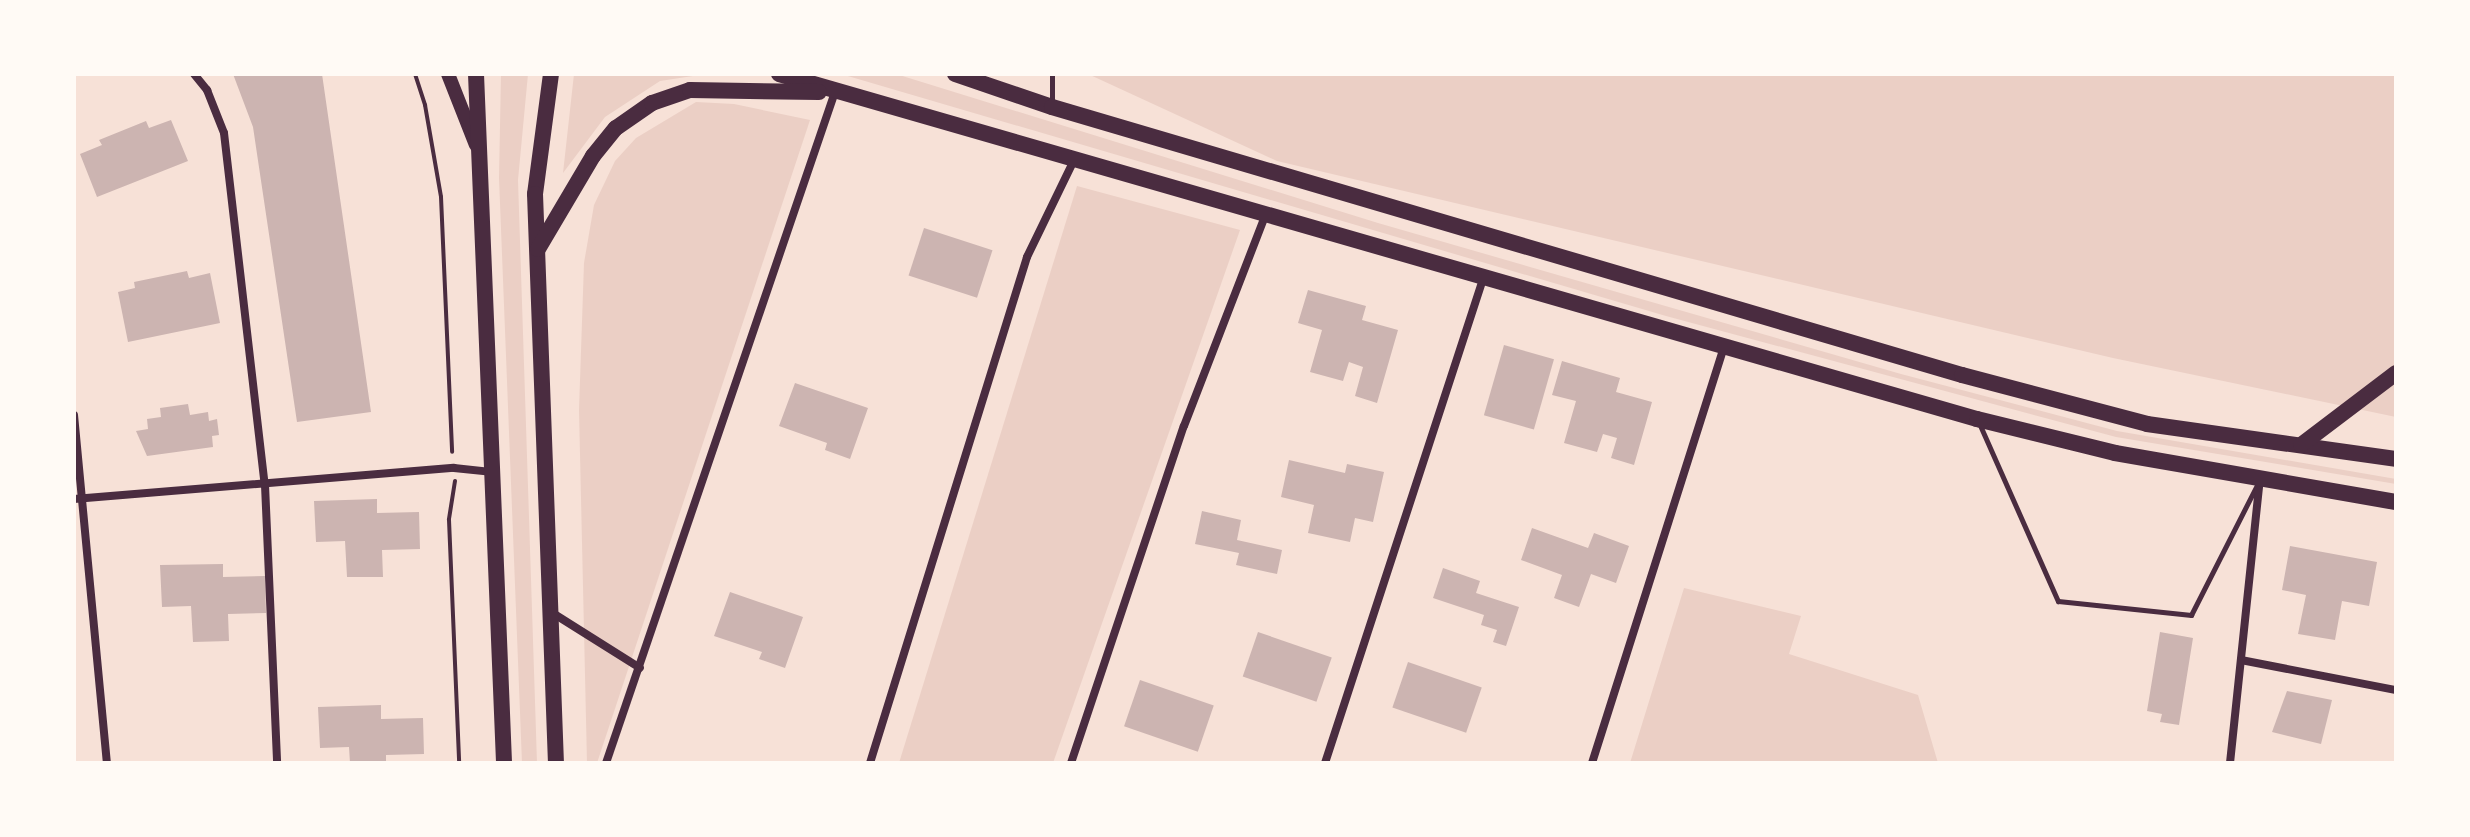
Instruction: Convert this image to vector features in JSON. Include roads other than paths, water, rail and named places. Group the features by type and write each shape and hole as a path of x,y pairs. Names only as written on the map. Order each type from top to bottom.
{"main road":[{"path":"448,74 476,145"},
{"path":"476,74 476,145 504,763"},
{"path":"551,74 535,194 556,763"},
{"path":"779,74 1723,349 1977,419 2115,453 2396,502"},
{"path":"955,74 1052,107 1932,367 2147,424 2396,459"},
{"path":"538,250 593,156 616,128 652,103 690,90 835,92"},
{"path":"2301,445 2396,373"}],"street":[{"path":"194,74 207,90 224,133 265,485 277,763"},
{"path":"606,763 835,92"},
{"path":"870,763 1027,257 1074,160"},
{"path":"1071,763 1184,426 1265,216"},
{"path":"1325,763 1483,279"},
{"path":"1592,763 1723,349"},
{"path":"74,415 79,499 107,763"},
{"path":"79,499 454,468 491,472"},
{"path":"2230,763 2260,478"},
{"path":"551,612 640,668"},
{"path":"2241,660 2396,690"}],"lane":[{"path":"1052,74 1052,107"},
{"path":"1977,419 2058,601 2191,615 2260,478"}]}
